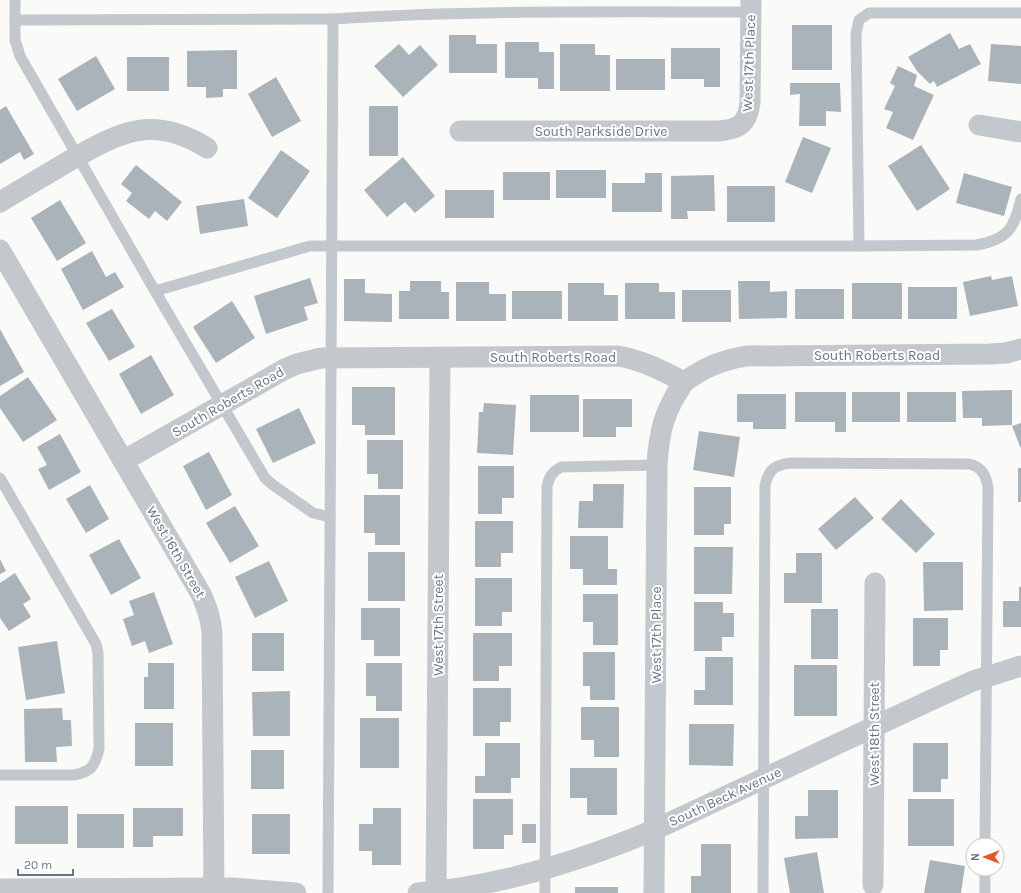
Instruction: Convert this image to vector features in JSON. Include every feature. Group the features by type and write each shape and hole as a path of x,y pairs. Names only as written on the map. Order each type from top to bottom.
{"street":[{"name":"West 17th Place","path":"742,124 746,118 750,103 751,6"},
{"name":"South Parkside Drive","path":"460,131 719,131 735,128 742,124"},
{"path":"979,125 1021,132"},
{"path":"0,202 105,140 132,131 148,129 178,133 193,139 207,148"},
{"name":"West 16th Street","path":"0,250 200,594 211,621 213,646 214,891"},
{"name":"South Roberts Road","path":"123,462 285,368 310,360 331,358 618,356 631,358 650,365 684,382 713,364 731,358 747,356 990,354 1006,353 1021,349"},
{"name":"West 17th Street","path":"430,892 440,357"},
{"name":"West 17th Place","path":"654,893 658,445 661,426 668,409 684,382"},
{"name":"West 18th Street","path":"873,885 875,582"},
{"name":"South Beck Avenue","path":"430,892 461,889 505,880 585,857 654,830 929,701 987,676 1021,666"},
{"path":"0,889 265,890 296,893"}],"lane":[{"path":"15,0 15,40 20,56 221,405 265,478 313,513 330,517"},
{"path":"15,20 333,19 400,15 751,6"},
{"path":"859,246 856,34 859,20 869,13 1021,13"},
{"path":"328,893 333,19"},
{"path":"155,290 310,246 977,245 991,243 1004,236 1012,226 1021,198"},
{"path":"763,893 765,485 768,475 773,469 781,465 791,463 969,464 977,466 983,471 988,488 985,837"},
{"path":"545,893 547,496 549,479 554,471 561,467 657,465"},
{"path":"0,478 96,644 98,652 99,749 97,760 92,768 84,773 74,775 0,775"},
{"path":"984,893 985,877"}],"building":[{"path":"792,25 832,25 832,70 792,70"},
{"path":"950,33 959,49 970,44 981,64 937,87 934,81 930,84 917,71 908,57"},
{"path":"449,35 476,35 476,44 497,44 497,73 449,73"},
{"path":"505,42 539,42 539,52 554,52 554,89 538,89 538,78 505,78"},
{"path":"399,44 409,55 420,45 438,65 403,97 374,66"},
{"path":"560,44 595,44 595,55 610,55 610,91 560,91"},
{"path":"991,44 1021,46 1021,84 988,81"},
{"path":"671,48 720,48 720,87 704,87 704,79 671,79"},
{"path":"237,50 237,89 223,89 223,97 206,98 206,87 187,87 187,51"},
{"path":"96,56 115,89 77,111 58,79"},
{"path":"127,57 169,57 169,91 127,91"},
{"path":"616,59 665,59 665,90 616,90"},
{"path":"898,66 917,75 914,86 934,95 913,140 886,128 893,112 884,109 895,86 890,83"},
{"path":"276,77 301,121 272,137 248,94"},
{"path":"790,83 840,83 841,112 826,111 826,126 799,126 800,94 790,95"},
{"path":"6,106 34,154 24,160 20,152 0,164 0,110"},
{"path":"369,106 398,106 398,156 369,156"},
{"path":"803,137 831,148 812,193 785,182"},
{"path":"921,145 950,189 917,211 888,166"},
{"path":"281,150 310,171 277,218 248,198"},
{"path":"403,157 435,196 415,213 405,202 387,217 364,190"},
{"path":"136,165 182,202 167,221 155,211 149,219 126,201 132,193 121,184"},
{"path":"556,170 606,170 606,198 556,198"},
{"path":"503,172 550,172 550,200 503,200"},
{"path":"645,173 662,173 662,212 612,212 612,183 645,183"},
{"path":"964,173 1012,187 1004,216 956,203"},
{"path":"714,175 715,211 687,211 688,219 671,219 671,176"},
{"path":"727,186 775,186 775,222 727,222"},
{"path":"445,190 494,190 494,218 445,218"},
{"path":"244,199 248,226 200,234 196,206"},
{"path":"60,200 86,243 57,261 31,218"},
{"path":"92,251 106,277 115,272 124,287 83,310 61,269"},
{"path":"991,276 992,280 1012,276 1018,306 970,316 963,282"},
{"path":"310,278 318,303 304,307 308,320 266,334 254,296"},
{"path":"344,279 365,279 365,293 392,294 392,322 344,321"},
{"path":"410,281 441,281 441,292 449,292 449,319 399,319 399,291 410,291"},
{"path":"738,281 770,281 770,292 787,291 787,318 739,319"},
{"path":"456,282 489,282 489,294 506,294 506,321 456,321"},
{"path":"568,283 604,283 604,295 618,295 618,321 568,321"},
{"path":"625,283 659,283 659,292 675,292 675,319 625,319"},
{"path":"852,283 902,283 902,319 852,319"},
{"path":"908,287 957,287 957,319 908,319"},
{"path":"795,289 844,289 844,319 795,319"},
{"path":"682,290 731,290 731,322 682,322"},
{"path":"512,291 562,291 562,319 512,319"},
{"path":"232,301 255,338 216,363 193,327"},
{"path":"112,309 135,347 109,361 86,323"},
{"path":"0,329 24,372 0,386"},
{"path":"151,355 174,395 141,414 119,374"},
{"path":"28,377 57,420 23,442 0,408 0,396"},
{"path":"352,387 395,387 395,435 365,435 365,425 352,425"},
{"path":"1012,390 1012,425 982,426 982,418 963,418 962,391"},
{"path":"795,392 846,392 846,432 835,432 835,422 795,422"},
{"path":"852,392 900,392 900,422 852,422"},
{"path":"907,392 956,392 956,422 907,422"},
{"path":"737,394 786,394 786,429 753,429 753,422 737,422"},
{"path":"530,395 579,395 579,432 530,432"},
{"path":"583,399 632,399 632,427 616,427 616,437 583,437"},
{"path":"484,403 516,405 513,455 477,453 479,412 483,412"},
{"path":"299,408 316,443 273,463 256,429"},
{"path":"1021,423 1021,449 1012,426"},
{"path":"699,431 740,437 734,477 693,470"},
{"path":"60,434 81,472 49,490 38,469 47,465 37,447"},
{"path":"367,440 403,440 403,489 378,489 378,474 367,474"},
{"path":"209,452 232,495 206,510 183,466"},
{"path":"478,466 514,466 514,498 502,498 502,514 478,514"},
{"path":"1018,468 1021,468 1021,502 1018,502"},
{"path":"593,484 624,484 623,528 578,528 579,501 593,501"},
{"path":"90,485 109,519 86,533 66,499"},
{"path":"694,487 731,487 731,524 724,524 724,535 694,535"},
{"path":"364,495 400,495 400,545 375,545 375,533 364,533"},
{"path":"855,497 874,518 836,550 818,529"},
{"path":"901,499 935,534 916,553 881,519"},
{"path":"235,506 259,546 230,563 206,523"},
{"path":"475,521 513,521 513,553 501,553 501,567 475,567"},
{"path":"570,536 608,536 608,569 617,569 617,585 583,585 583,569 570,569"},
{"path":"119,539 141,578 111,595 89,555"},
{"path":"694,547 733,547 732,594 694,594"},
{"path":"368,552 405,552 405,601 368,601"},
{"path":"796,553 822,553 822,603 784,603 784,573 796,573"},
{"path":"0,559 6,571 0,574"},
{"path":"269,561 288,601 255,618 235,577"},
{"path":"923,562 963,562 963,610 924,611"},
{"path":"15,573 31,599 23,604 31,617 9,631 0,618 0,583"},
{"path":"475,578 512,578 512,612 502,612 502,626 475,626"},
{"path":"1019,587 1021,587 1021,627 1003,627 1003,601 1019,601"},
{"path":"154,592 173,644 149,653 145,641 132,646 123,619 134,615 129,601"},
{"path":"583,594 618,594 618,645 593,645 593,622 583,622"},
{"path":"694,602 723,602 723,613 734,613 734,637 722,637 722,651 694,651"},
{"path":"361,608 400,608 400,656 374,656 374,640 361,640"},
{"path":"811,609 838,609 838,659 811,659"},
{"path":"913,618 948,618 948,650 940,650 940,666 913,666"},
{"path":"252,633 284,633 284,671 252,671"},
{"path":"473,633 512,633 512,666 499,666 499,681 473,681"},
{"path":"57,641 65,693 26,700 18,647"},
{"path":"583,652 615,652 615,700 590,700 590,686 583,686"},
{"path":"705,657 733,657 733,705 694,705 694,690 705,690"},
{"path":"148,663 174,663 174,709 144,709 144,677 148,677"},
{"path":"366,663 402,663 402,711 376,711 376,696 366,696"},
{"path":"794,665 837,665 837,716 794,716"},
{"path":"473,688 511,688 511,722 500,722 500,736 473,736"},
{"path":"290,691 290,736 253,736 252,692"},
{"path":"581,707 619,707 619,757 594,757 594,740 581,740"},
{"path":"62,708 63,720 71,720 72,746 56,747 57,762 25,762 24,709"},
{"path":"360,718 399,718 399,768 360,768"},
{"path":"135,723 173,723 173,766 135,766"},
{"path":"689,724 734,724 733,766 689,765"},
{"path":"485,743 520,743 520,778 511,778 511,793 475,793 475,776 485,776"},
{"path":"913,743 948,743 948,779 941,779 941,792 913,792"},
{"path":"251,750 284,750 284,789 251,789"},
{"path":"570,768 617,768 617,815 587,815 587,798 570,798"},
{"path":"808,790 838,790 838,838 795,839 795,816 808,816"},
{"path":"473,799 513,799 513,835 504,835 504,849 473,849"},
{"path":"908,799 954,799 954,846 908,846"},
{"path":"15,806 68,806 68,844 15,844"},
{"path":"133,808 183,808 183,836 153,836 153,847 133,847"},
{"path":"373,808 401,808 401,865 372,865 372,851 359,851 359,824 373,824"},
{"path":"77,814 124,814 124,848 77,848"},
{"path":"252,814 290,814 290,854 252,854"},
{"path":"522,824 536,824 536,843 522,843"},
{"path":"701,844 731,844 731,893 691,893 691,876 701,876"},
{"path":"817,852 824,893 790,893 784,858"},
{"path":"930,860 965,866 961,893 924,893"},
{"path":"575,887 618,887 618,893 575,893"}]}
